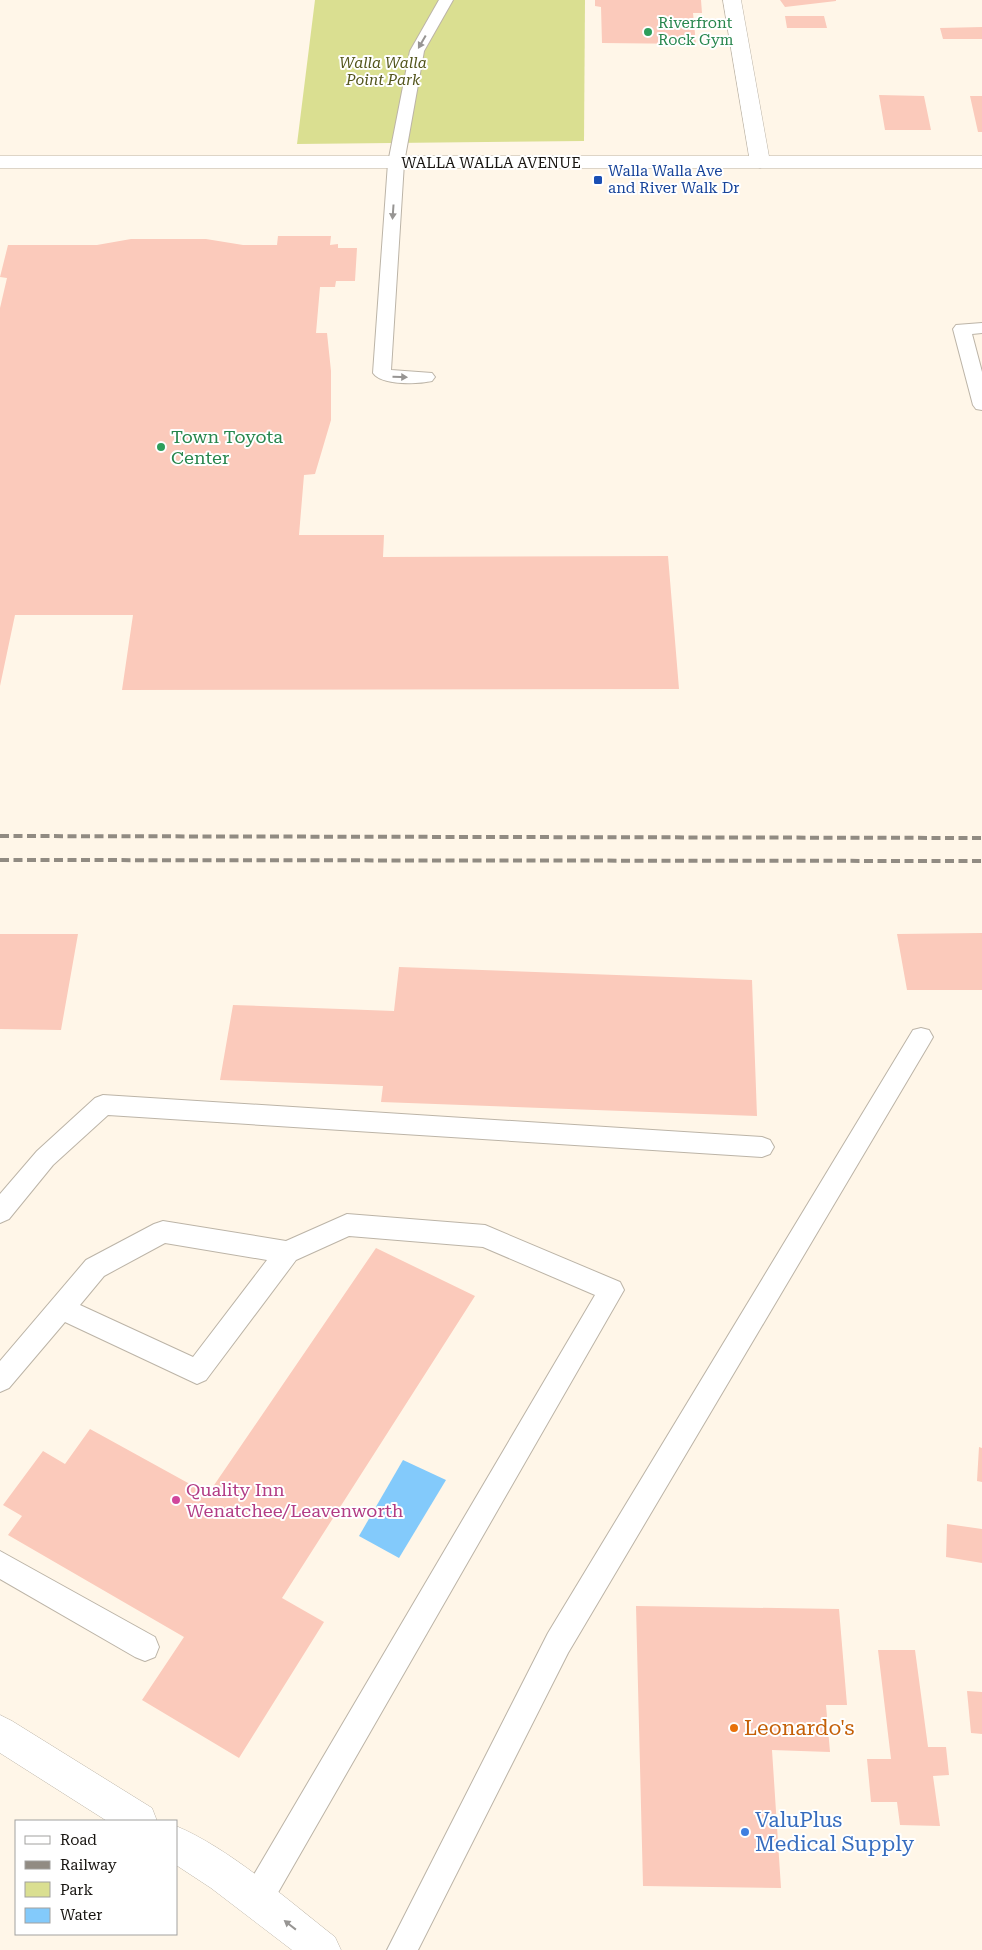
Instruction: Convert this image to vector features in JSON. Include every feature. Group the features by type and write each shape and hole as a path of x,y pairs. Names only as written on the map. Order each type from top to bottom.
{"street":[{"path":"732,0 760,162"},
{"name":"WALLA WALLA AVENUE","path":"0,162 982,162"},
{"path":"0,1733 138,1820"},
{"path":"178,1845 224,1874 322,1950"}],"lane":[{"path":"426,377 392,377 382,373 396,163 417,51 446,0"},
{"path":"982,328 962,329 982,406"},
{"path":"402,1950 558,1643 921,1037"},
{"path":"0,1212 45,1158 103,1106 762,1147"},
{"path":"61,1308 197,1372 287,1252 347,1225 485,1236 611,1290 257,1900"},
{"path":"0,1380 96,1268 163,1232 287,1252"},
{"path":"0,1564 145,1647"}],"green space":[{"name":"Walla Walla Point Park","path":"315,0 585,0 584,141 297,144"}],"water":[{"path":"403,1460 446,1480 399,1558 359,1536"}],"building":[{"name":"Riverfront Rock Gym","path":"595,0 701,0 702,13 693,13 696,44 602,43 601,7 595,6"},
{"path":"780,0 836,0 836,1 785,7"},
{"path":"785,16 824,16 827,28 787,28"},
{"path":"982,27 982,39 943,39 940,28"},
{"path":"879,95 924,96 931,130 885,130"},
{"path":"970,96 982,96 982,132 978,132"},
{"name":"Town Toyota Center","path":"278,236 331,236 330,245 338,244 338,248 357,248 355,281 336,281 335,287 320,287 316,333 327,333 331,371 331,420 315,474 304,475 299,535 384,535 383,557 668,556 679,689 122,690 133,615 15,615 0,686 0,308 7,278 0,277 8,245 97,245 131,239 206,239 243,245 277,245"},
{"path":"982,933 982,990 907,990 897,934"},
{"path":"0,934 78,934 61,1030 0,1029"},
{"path":"399,967 752,980 757,1116 381,1102 383,1086 220,1080 233,1005 394,1011"},
{"name":"Quality Inn Wenatchee/Leavenworth","path":"376,1248 475,1296 282,1598 324,1622 239,1758 142,1700 184,1637 8,1535 22,1516 3,1505 43,1451 65,1464 90,1429 208,1494"},
{"path":"979,1447 982,1448 982,1482 977,1481"},
{"path":"947,1524 982,1529 982,1563 946,1557"},
{"name":"Leonardo's","path":"636,1606 839,1609 847,1705 826,1705 830,1752 772,1750 781,1888 643,1886"},
{"path":"878,1650 915,1650 928,1747 946,1747 949,1775 933,1776 940,1826 900,1825 897,1802 871,1802 867,1759 891,1759"},
{"path":"967,1691 982,1692 982,1734 971,1733"}],"railway":[{"path":"0,836 982,838"},
{"path":"0,860 982,861"}],"place":[{"name":"Riverfront Rock Gym","path":"648,32"},
{"name":"Walla Walla Ave and River Walk Dr","path":"598,180"},
{"name":"Town Toyota Center","path":"161,447"},
{"name":"Quality Inn Wenatchee/Leavenworth","path":"176,1500"},
{"name":"Leonardo's","path":"734,1728"},
{"name":"ValuPlus Medical Supply","path":"745,1832"}]}
